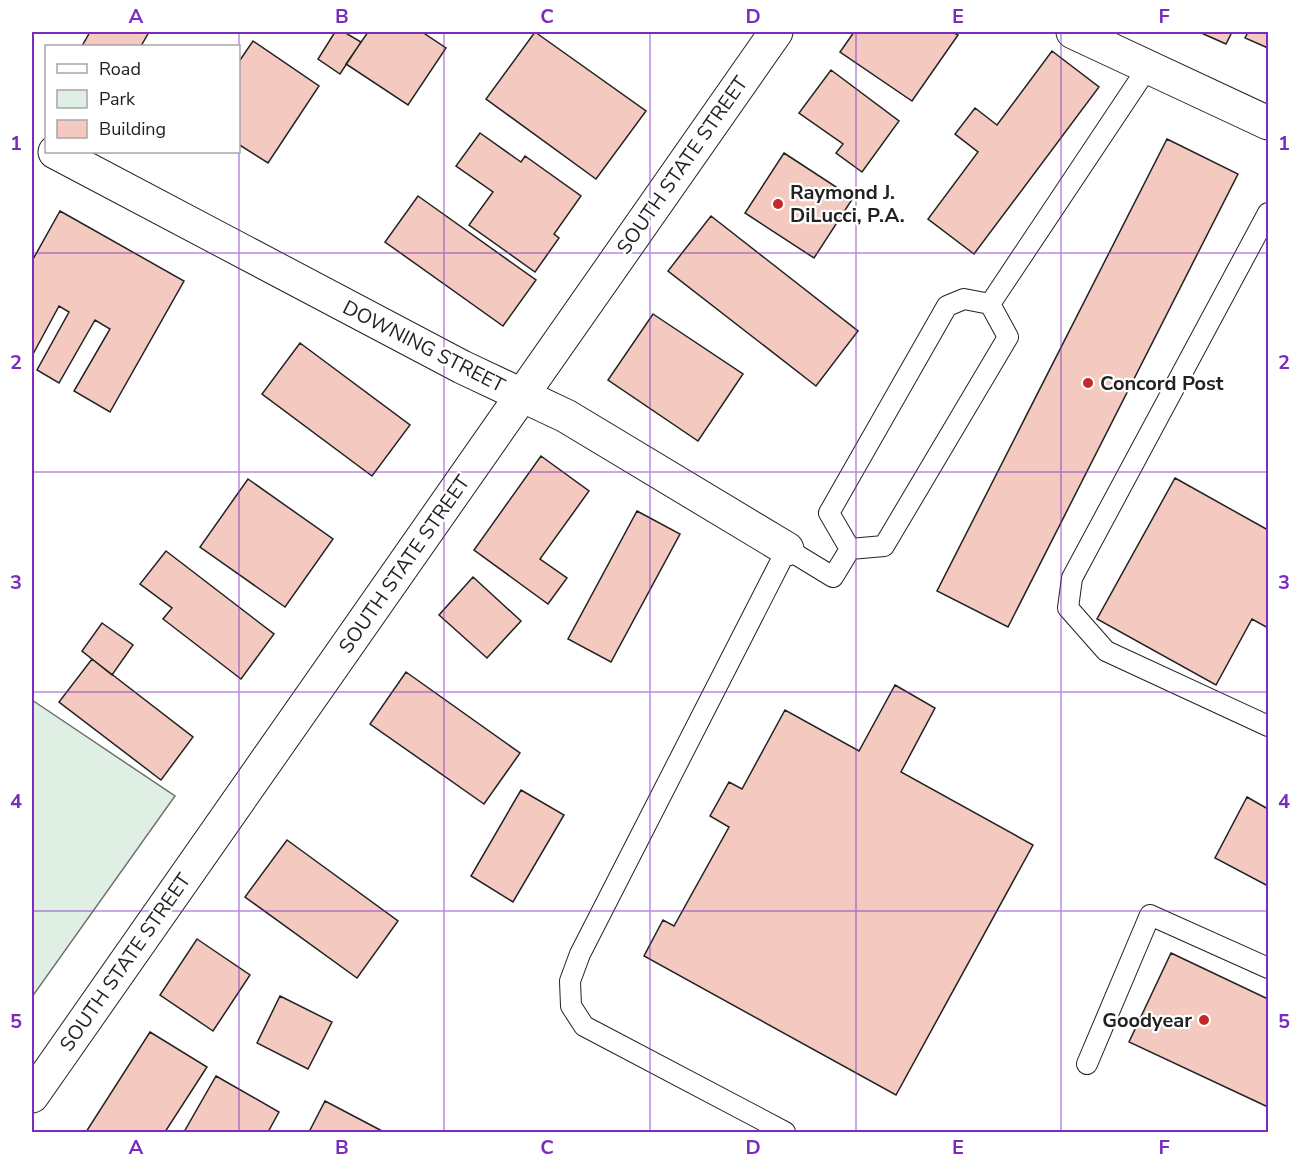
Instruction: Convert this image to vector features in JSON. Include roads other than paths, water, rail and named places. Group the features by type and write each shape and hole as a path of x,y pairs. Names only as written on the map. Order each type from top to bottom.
{"street":[{"name":"SOUTH STATE STREET","path":"32,1096 776,32"},
{"path":"1073,32 1269,123"},
{"name":"DOWNING STREET","path":"57,153 462,367 566,416 787,549"}],"lane":[{"path":"990,304 1148,67"},
{"path":"1269,213 1072,578 1068,608 1106,651 1269,726"},
{"path":"850,549 829,513 941,316 947,306 964,299 990,304"},
{"path":"850,549 885,546 1008,337 990,304"},
{"path":"785,1132 584,1026 571,1006 570,981 580,954 787,549 833,577 850,549"},
{"path":"1087,1064 1150,915 1269,968"}],"place":[{"name":"Raymond J. DiLucci, P.A.","path":"778,204"},
{"name":"Concord Post","path":"1088,383"},
{"name":"Goodyear","path":"1204,1020"}]}
